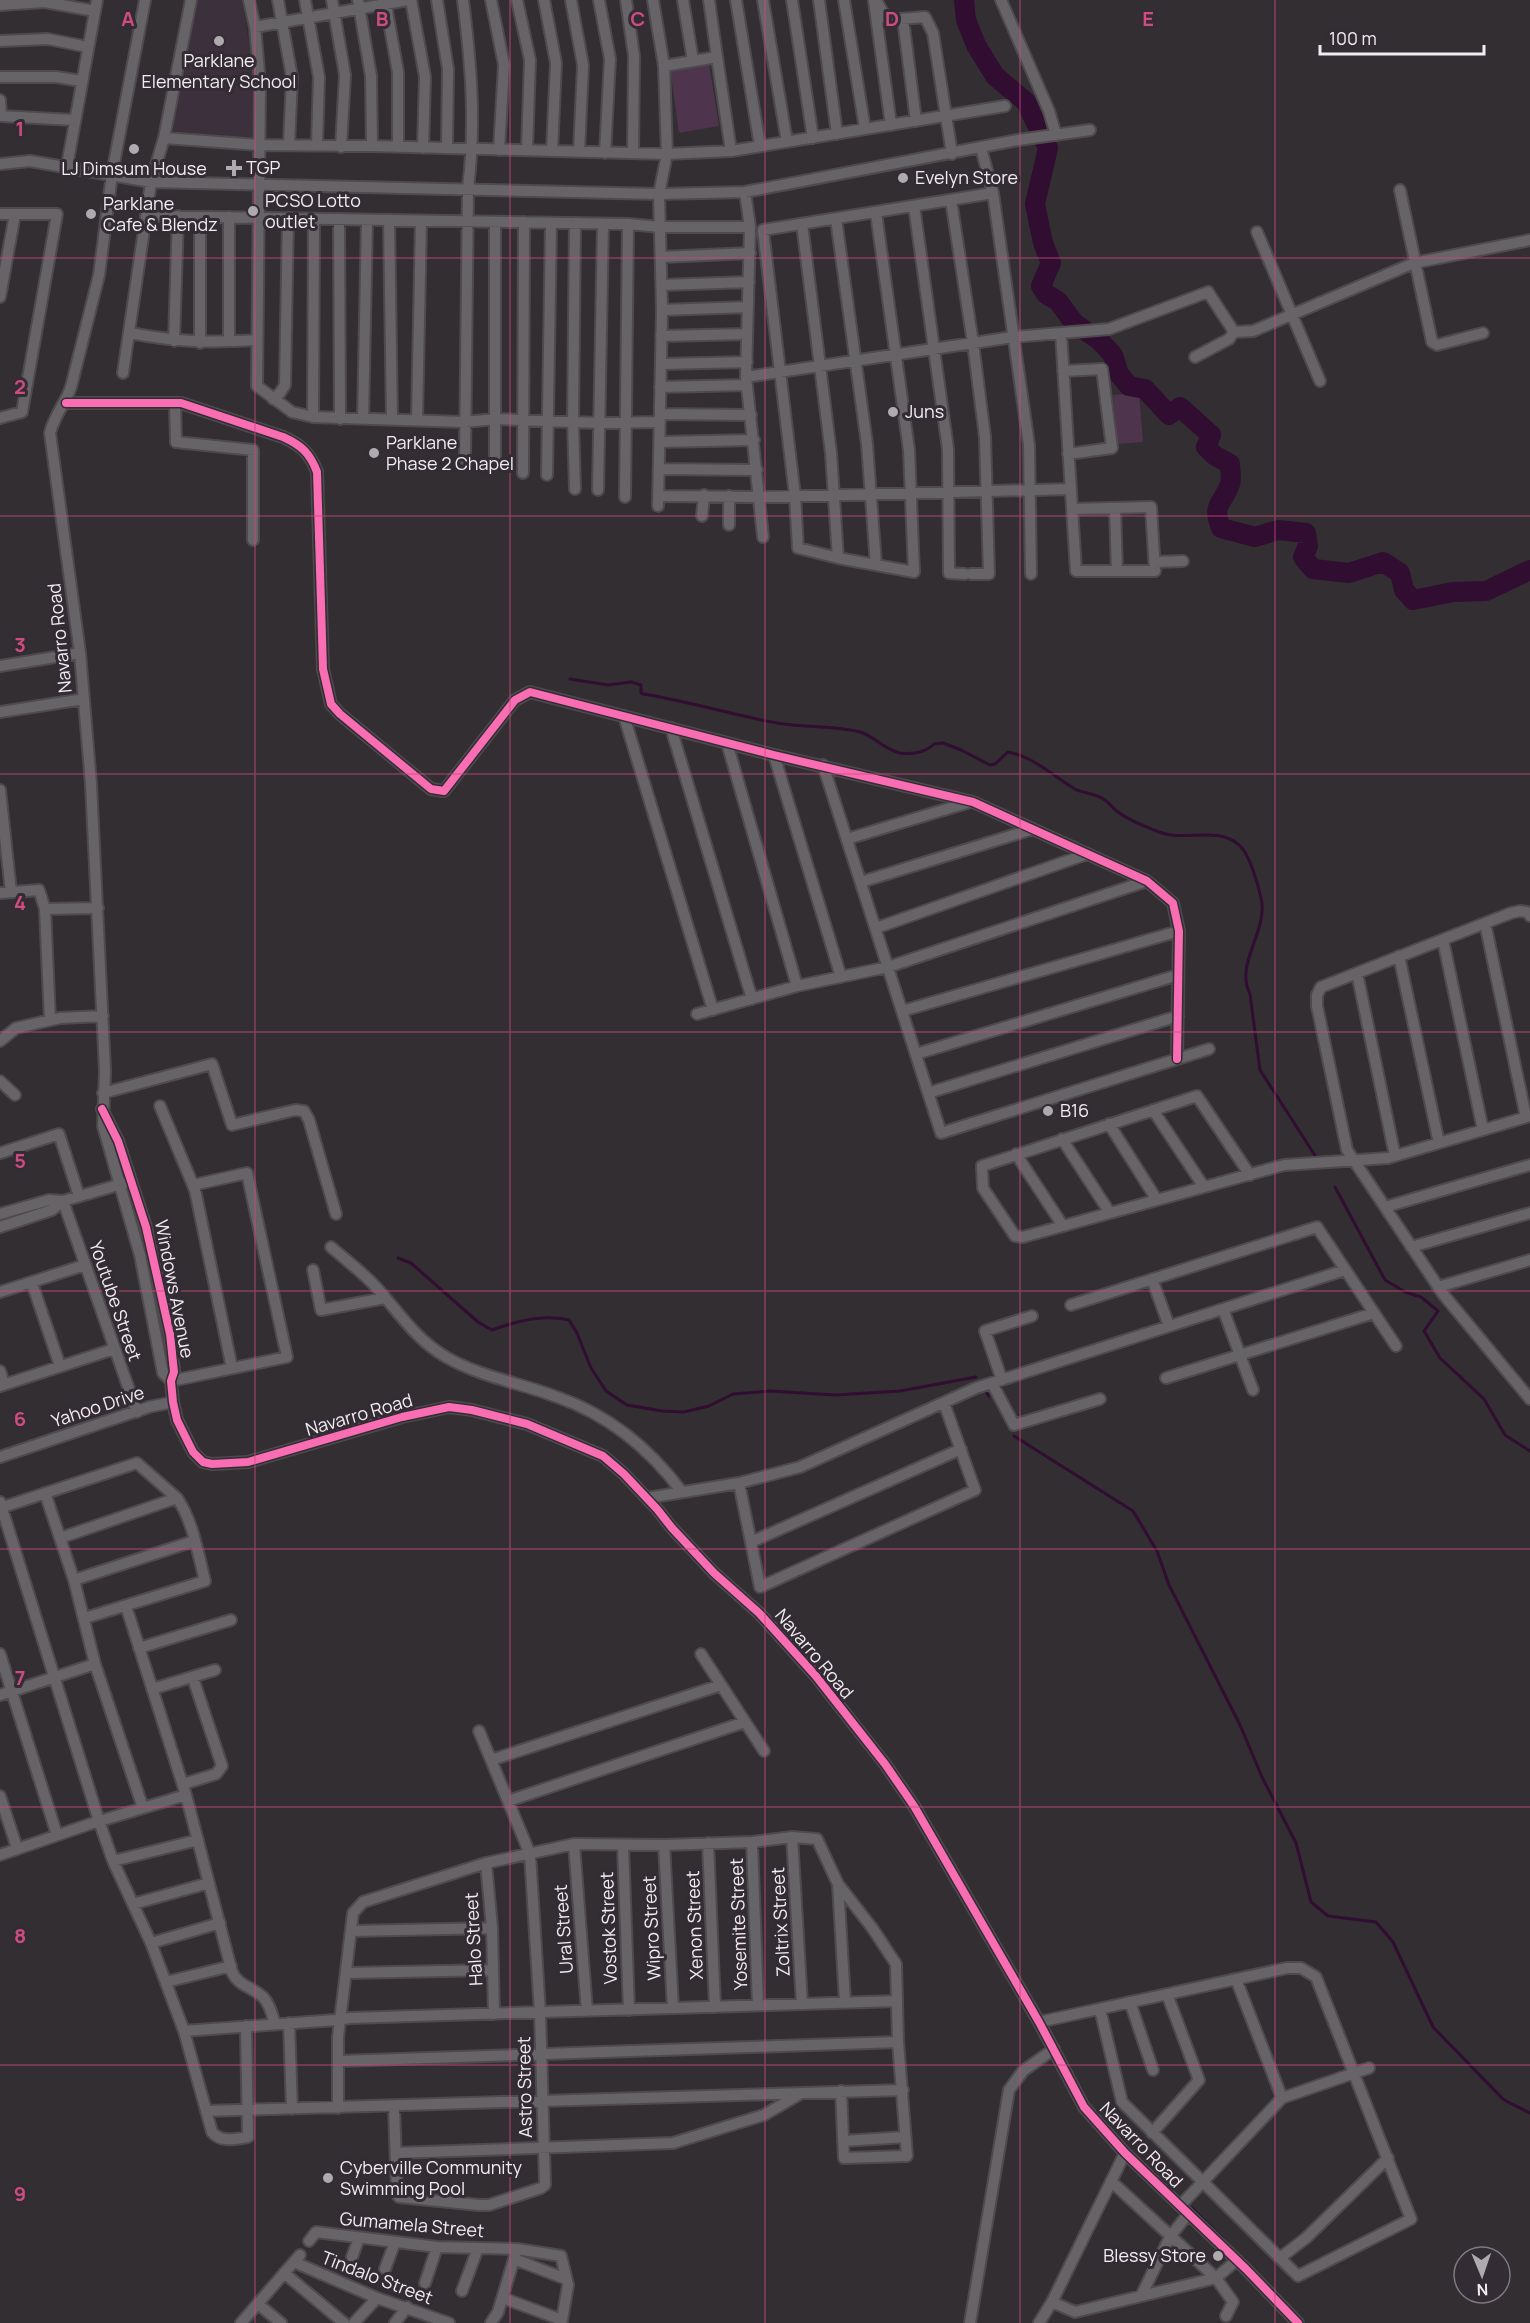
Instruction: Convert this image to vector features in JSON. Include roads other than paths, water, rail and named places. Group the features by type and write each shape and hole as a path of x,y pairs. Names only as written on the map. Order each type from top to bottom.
{"street":[{"name":"Navarro Road","path":"102,1109 105,1071 91,784 80,653 50,433 52,422 66,403 99,275 112,174 145,0"},
{"path":"123,374 151,182 164,138 191,0"},
{"path":"249,0 255,27 260,83 260,145 257,185 259,218 257,386 292,412 313,417 340,419 464,422 496,419 599,423 751,415"},
{"path":"278,0 292,77 288,145"},
{"path":"305,0 319,77 317,146"},
{"path":"332,0 345,75 341,147"},
{"path":"255,27 334,13 359,4 409,0 425,77 423,148"},
{"path":"437,0 448,69 447,148"},
{"path":"463,0 471,66 473,149 468,188 465,459"},
{"path":"491,0 504,65 499,150"},
{"path":"517,0 530,60 527,150"},
{"path":"544,0 556,63 552,151"},
{"path":"571,0 583,65 579,152"},
{"path":"599,0 610,59 605,153"},
{"path":"626,0 634,56 633,153"},
{"path":"653,0 664,66 667,154 659,194 662,257 659,501 704,495 795,496 1071,489"},
{"path":"684,0 693,61"},
{"path":"709,0 731,151"},
{"path":"736,0 760,146"},
{"path":"763,0 787,142"},
{"path":"792,0 813,138"},
{"path":"819,0 837,134"},
{"path":"844,0 864,129"},
{"path":"875,0 891,125"},
{"path":"875,0 887,20 926,17 933,33 952,154"},
{"path":"1001,0 1056,135"},
{"path":"0,5 45,2 96,5 67,166"},
{"path":"385,2 398,72 398,147"},
{"path":"359,4 371,76 372,146"},
{"path":"903,19 916,121"},
{"path":"0,41 48,39 88,47"},
{"path":"664,66 717,57"},
{"path":"0,77 56,76 81,81"},
{"path":"0,100 1,116 74,120"},
{"path":"164,138 260,145 667,154 731,151 1005,106"},
{"path":"0,164 30,161 151,182 659,194 745,192 1090,130"},
{"path":"981,148 993,193 1029,445 1031,574"},
{"path":"1400,190 1432,342 1437,345 1483,333"},
{"path":"745,192 750,227 747,381 763,537"},
{"path":"876,213 909,450 914,572 798,548 795,496 763,230 993,193"},
{"path":"914,206 948,449 949,573 989,574 985,437 974,343 951,200"},
{"path":"0,214 57,214 22,411 0,418"},
{"path":"0,297 15,214"},
{"path":"147,216 750,227"},
{"path":"174,341 178,216"},
{"path":"200,217 200,343"},
{"path":"229,217 229,341"},
{"path":"273,399 285,385 288,218"},
{"path":"313,417 314,219"},
{"path":"339,219 340,419"},
{"path":"836,219 867,444 876,565"},
{"path":"363,419 367,220"},
{"path":"388,220 392,420"},
{"path":"417,420 421,221"},
{"path":"495,222 495,458"},
{"path":"522,473 524,222"},
{"path":"547,475 551,223"},
{"path":"575,223 573,422 575,489"},
{"path":"598,490 603,224"},
{"path":"625,497 628,224"},
{"path":"802,224 831,453 838,558"},
{"path":"1257,232 1320,381"},
{"path":"1234,332 1253,331 1414,263 1530,240"},
{"path":"662,257 750,254"},
{"path":"662,285 749,282"},
{"path":"660,387 747,381 780,372 1013,337 1109,329 1208,292 1234,332"},
{"path":"662,310 748,307"},
{"path":"1195,357 1229,339 1234,332"},
{"path":"130,333 200,343 257,339"},
{"path":"1061,333 1068,454 1076,571 1155,571 1151,507 1072,509"},
{"path":"661,336 747,334"},
{"path":"661,364 747,362"},
{"path":"1064,371 1102,369 1112,448 1068,454"},
{"path":"66,403 180,403 283,437 299,444 311,456 317,472 323,669 332,704 340,714 431,789 444,791 515,700 530,692 774,755 973,802 1147,881 1173,903 1179,930 1177,1059"},
{"path":"175,403 176,442 253,450 253,540"},
{"path":"659,442 754,440"},
{"path":"659,469 757,470"},
{"path":"702,516 704,495"},
{"path":"729,496 729,525"},
{"path":"1115,508 1117,571"},
{"path":"1155,562 1183,561"},
{"path":"0,666 80,653"},
{"path":"0,712 84,699"},
{"path":"624,716 713,1010"},
{"path":"671,728 752,999"},
{"path":"727,743 797,986"},
{"path":"774,755 841,977"},
{"path":"823,765 941,1133 1209,1049"},
{"path":"0,790 5,893 39,890 45,909 50,1020"},
{"path":"847,839 973,802"},
{"path":"861,882 1033,829"},
{"path":"876,928 1087,854"},
{"path":"697,1014 797,986 888,967 1147,881"},
{"path":"45,909 98,908"},
{"path":"1530,916 1527,912 1520,911 1485,923 1321,987 1317,995 1317,1006 1347,1150 1438,1287 1530,1399"},
{"path":"1250,1175 1197,1096 982,1166 982,1188 1015,1236 1023,1237 1250,1175 1284,1165 1365,1161 1395,1156 1528,1117 1485,923"},
{"path":"902,1011 1179,930"},
{"path":"1443,940 1483,1130"},
{"path":"1400,956 1439,1143"},
{"path":"1357,973 1395,1156"},
{"path":"916,1054 1178,975"},
{"path":"0,1041 16,1028 50,1020 103,1016"},
{"path":"928,1093 1178,1016"},
{"path":"103,1093 212,1064 232,1125 295,1110 304,1111 309,1120 336,1214"},
{"path":"0,1081 15,1095"},
{"path":"160,1106 193,1185 232,1368"},
{"name":"Windows Avenue","path":"102,1109 103,1126 126,1183 164,1373 171,1381"},
{"path":"1153,1110 1204,1187"},
{"path":"1110,1124 1156,1200"},
{"path":"0,1153 59,1134 79,1196"},
{"path":"1062,1139 1110,1213"},
{"path":"1016,1154 1063,1226"},
{"path":"1385,1207 1530,1165"},
{"path":"171,1381 287,1357 247,1173 193,1185"},
{"path":"0,1214 49,1200 63,1201 126,1183"},
{"path":"0,1227 52,1210 63,1201"},
{"name":"Youtube Street","path":"63,1201 137,1412"},
{"path":"1411,1247 1530,1213"},
{"path":"1071,1305 1317,1227 1396,1346"},
{"path":"331,1247 360,1270 427,1345 447,1358 497,1378 559,1397 590,1411 635,1440 670,1476 682,1492"},
{"path":"1438,1287 1530,1260"},
{"path":"0,1292 85,1265"},
{"path":"313,1270 321,1310 385,1298"},
{"path":"647,1498 739,1483 782,1472 826,1456 997,1382 1345,1270"},
{"path":"1152,1279 1169,1326"},
{"path":"32,1283 60,1366"},
{"path":"1222,1309 1253,1390"},
{"path":"1166,1378 1374,1313"},
{"path":"1032,1316 985,1331 997,1382 1014,1425 1100,1399"},
{"path":"0,1371 2,1385 114,1349"},
{"name":"Navarro Road","path":"171,1381 177,1420 193,1452 203,1462 212,1464 248,1462 402,1417 449,1407 518,1421 603,1456 647,1498 714,1573 767,1622 814,1675 885,1764 914,1806 1039,2022 1084,2107 1125,2154 1237,2260 1298,2323"},
{"name":"Yahoo Drive","path":"0,1457 173,1402"},
{"path":"739,1483 760,1587 975,1490 944,1403"},
{"path":"751,1542 961,1449"},
{"path":"85,1618 205,1581 182,1505 137,1463 1,1506 113,1861 151,1943 184,2031 212,2132 216,2137 223,2139 248,2137 246,2026"},
{"path":"45,1493 75,1580 95,1664 143,1808"},
{"path":"60,1538 177,1498"},
{"path":"75,1580 194,1541"},
{"path":"126,1606 183,1784 235,1978 263,1997 275,2024"},
{"path":"140,1648 231,1620"},
{"path":"0,1654 57,1835"},
{"path":"701,1654 764,1751"},
{"path":"0,1695 95,1664"},
{"path":"153,1689 215,1670"},
{"path":"183,1784 216,1773 222,1766 193,1678"},
{"path":"491,1760 721,1685"},
{"path":"508,1801 745,1722"},
{"name":"Astro Street","path":"394,2106 397,2194 399,2197 489,2205 545,2185 542,2055 530,1854 479,1731"},
{"path":"0,1855 99,1821 186,1795"},
{"path":"0,1796 17,1848"},
{"path":"338,2108 338,2037 353,1913 363,1902 486,1863 574,1844 623,1846 752,1842 792,1837 817,1839 838,1884 873,1929 896,1964 898,2042 907,2156 844,2158 841,2091"},
{"name":"Zoltrix Street","path":"792,1837 802,2004"},
{"path":"113,1861 198,1840"},
{"name":"Yosemite Street","path":"752,1842 758,2005"},
{"name":"Xenon Street","path":"708,1843 715,2007"},
{"name":"Ural Street","path":"574,1844 587,2011"},
{"name":"Wipro Street","path":"664,1845 673,2008"},
{"name":"Vostok Street","path":"623,1846 629,2010"},
{"name":"Halo Street","path":"486,1863 492,1928 494,2014"},
{"path":"133,1904 209,1883"},
{"path":"838,1884 845,2002"},
{"path":"151,1943 220,1923"},
{"path":"352,1931 492,1928"},
{"path":"166,1982 231,1966"},
{"path":"1039,2022 1287,1968 1301,1968 1316,1977 1411,2218 1298,2276 1122,2102 1100,2009"},
{"path":"347,1973 493,1970"},
{"path":"1236,1979 1282,2098"},
{"path":"1152,2133 1199,2080 1167,1994"},
{"path":"184,2031 342,2018 897,2001"},
{"path":"1130,2002 1153,2070"},
{"path":"289,2024 292,2109"},
{"path":"339,2061 898,2042"},
{"path":"970,2323 1009,2090 1023,2071 1053,2049"},
{"path":"1141,2296 1184,2210 1202,2183 1282,2098 1369,2068"},
{"path":"206,2111 903,2090"},
{"path":"396,2152 673,2143 764,2115 803,2093"},
{"path":"843,2141 905,2137"},
{"path":"1039,2323 1052,2302 1125,2154"},
{"path":"1280,2259 1306,2238 1388,2158"},
{"path":"1112,2182 1216,2278 1233,2301 1226,2316"},
{"name":"Gumamela Street","path":"309,2241 316,2232 437,2247 478,2248 515,2254"},
{"path":"352,2257 359,2238"},
{"path":"385,2269 395,2242"},
{"path":"425,2283 437,2247"},
{"path":"462,2291 478,2248"},
{"path":"515,2254 566,2278"},
{"path":"503,2298 562,2320 568,2285 561,2256 515,2254"},
{"path":"490,2323 498,2312 515,2254"},
{"name":"Tindalo Street","path":"284,2273 297,2259 377,2298 447,2323"},
{"path":"1052,2302 1075,2312 1216,2278 1237,2260"},
{"path":"241,2323 284,2273 344,2323"},
{"path":"354,2323 377,2298"},
{"path":"258,2304 280,2323"},
{"path":"395,2323 407,2307"}],"waterway":[{"path":"964,0 966,20 976,45 995,76 1026,102 1048,148 1035,204 1043,243 1051,263 1041,286 1046,294 1058,301 1074,323 1099,340 1113,355 1119,374 1129,386 1145,389 1169,415 1180,407 1211,435 1206,447 1214,455 1230,464 1230,484 1217,514 1221,528 1255,537 1278,530 1306,533 1308,546 1303,557 1313,569 1349,573 1383,562 1400,573 1404,590 1413,600 1453,592 1486,591 1530,570"},
{"path":"570,679 608,685 631,682 641,685 643,694 760,720 860,732 900,753 918,752 934,744 943,743 990,765 995,764 1008,752 1017,754 1035,762 1075,789 1107,801 1116,811 1149,828 1169,835 1220,836 1238,844 1249,861 1261,898 1260,922 1246,971 1260,1070 1316,1157"},
{"path":"1335,1187 1385,1280 1405,1292 1421,1297 1438,1311 1424,1331 1440,1358 1484,1399 1505,1435 1530,1451"},
{"path":"398,1258 411,1263 478,1322 492,1330 530,1319 569,1320 577,1333 591,1368 606,1391 627,1405 684,1412 709,1406 733,1394 770,1391 835,1395 900,1391 976,1377"},
{"path":"984,1389 989,1396"},
{"path":"1014,1436 1133,1511 1157,1551 1169,1585 1240,1725 1262,1777 1296,1843 1311,1902 1328,1916 1376,1922 1393,1942 1433,2027 1504,2100 1530,2113"},
{"path":"1125,2146 1142,2162"},
{"path":"1192,2208 1225,2241"}],"place":[{"name":"Parklane Elementary School","path":"219,41"},
{"name":"LJ Dimsum House","path":"134,149"},
{"name":"TGP","path":"234,168"},
{"name":"Evelyn Store","path":"903,178"},
{"name":"PCSO Lotto outlet","path":"253,211"},
{"name":"Parklane Cafe & Blendz","path":"91,214"},
{"name":"Juns","path":"893,412"},
{"name":"Parklane Phase 2 Chapel","path":"374,453"},
{"name":"B16","path":"1048,1111"},
{"name":"Cyberville Community Swimming Pool","path":"328,2178"},
{"name":"Blessy Store","path":"1218,2256"}]}
